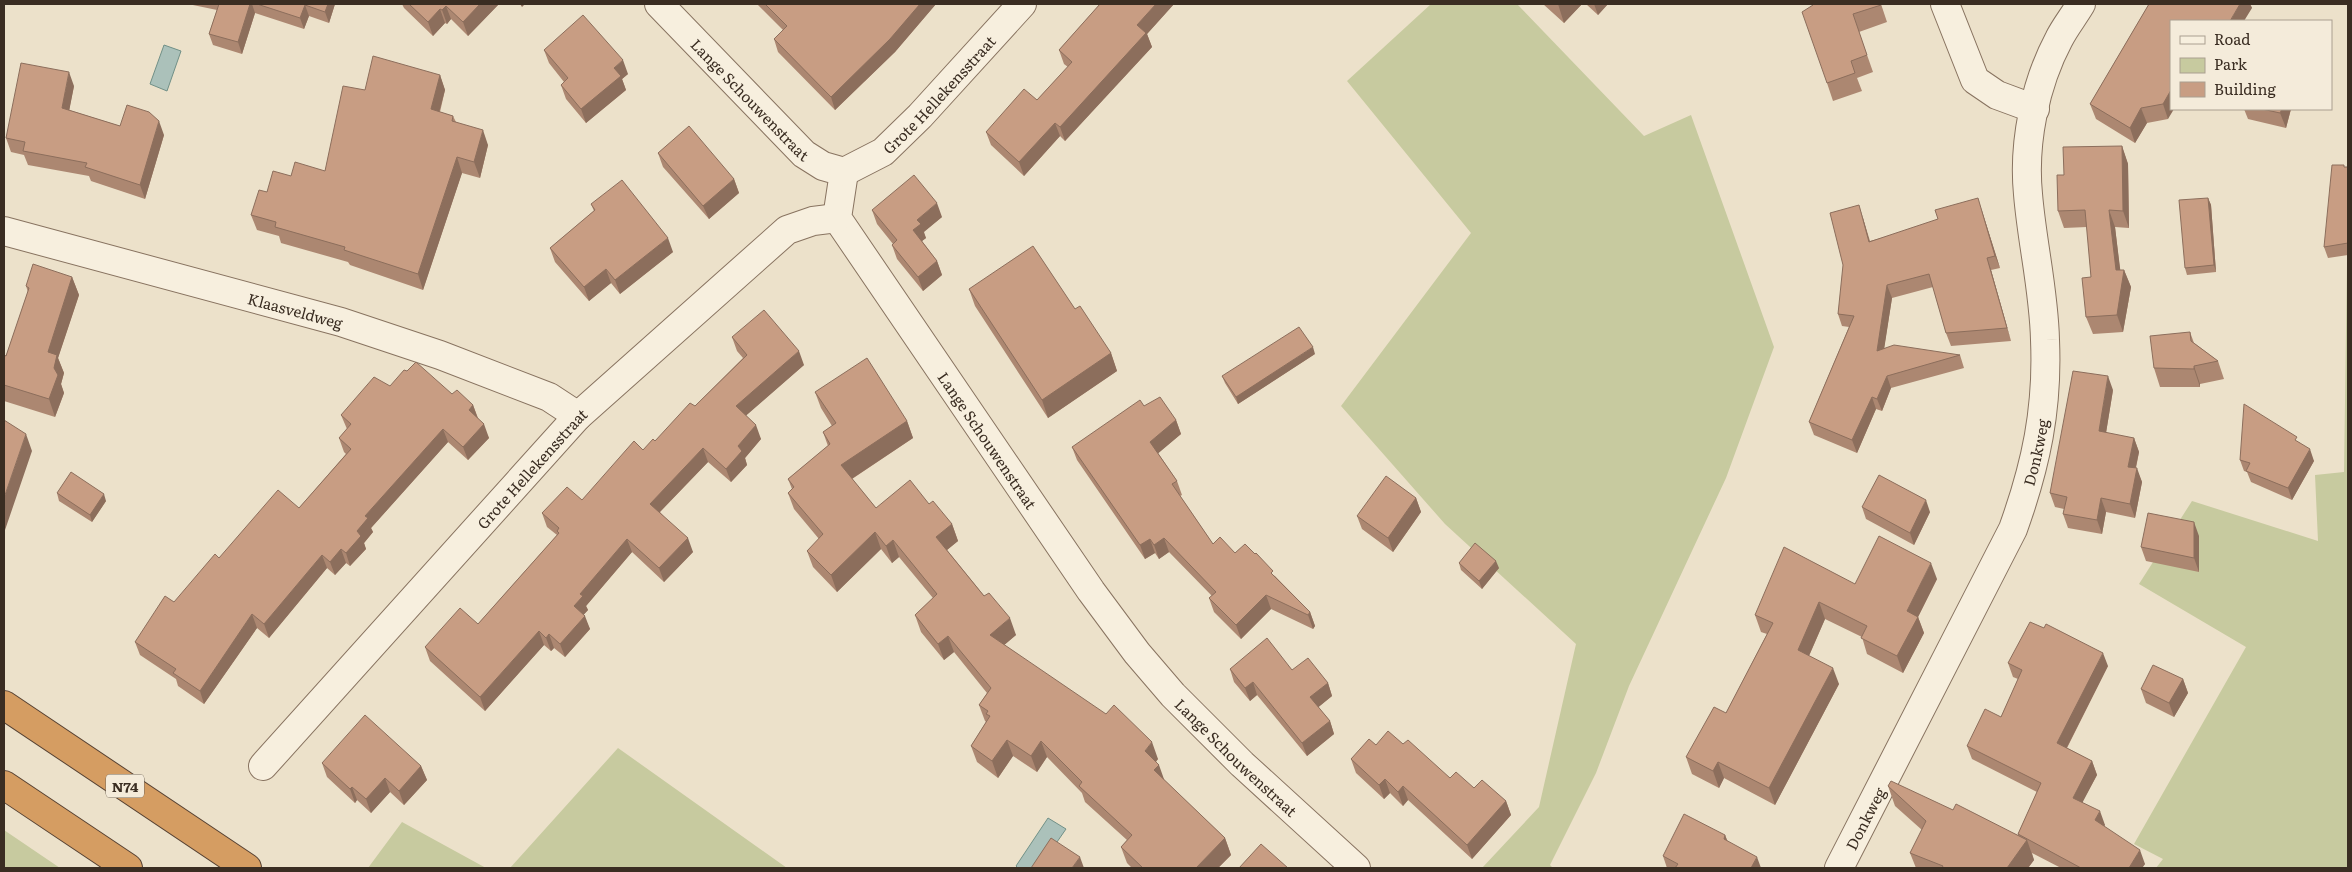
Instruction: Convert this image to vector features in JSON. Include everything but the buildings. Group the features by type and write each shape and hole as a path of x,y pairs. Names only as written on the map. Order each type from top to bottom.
{"highway":[{"name":"N74","path":"4,705 246,868"},
{"path":"4,785 128,868"}],"street":[{"name":"Lange Schouwenstraat","path":"658,4 804,154 823,166 844,172"},
{"name":"Grote Hellekensstraat","path":"844,172 883,152 920,116 1022,4"},
{"path":"1945,4 1975,80 1997,95 2035,109"},
{"name":"Donkweg","path":"1839,868 2013,529 2028,487 2038,450 2044,413 2045,339 2039,272 2028,193 2027,160 2035,109 2049,62 2059,39 2081,4"},
{"path":"837,218 844,172"},
{"name":"Lange Schouwenstraat","path":"837,218 1074,566 1137,653 1173,695 1242,764 1356,868"},
{"name":"Grote Hellekensstraat","path":"263,766 578,416 788,230 813,221 837,218"},
{"name":"Klaasveldweg","path":"4,231 350,325 440,355 549,397 578,416"}],"green space":[{"path":"1431,4 1517,4 1644,136 1691,115 1774,347 1726,478 1629,686 1596,773 1550,865 1553,868 1482,868 1539,807 1576,644 1445,524 1341,406 1471,233 1347,81"},
{"path":"2347,261 2348,868 2156,868 2163,859 2134,844 2246,647 2139,584 2192,501 2318,541 2315,475 2344,472"},
{"path":"618,748 787,868 510,868"},
{"path":"402,822 486,868 368,868"},
{"path":"4,830 60,868 4,868"}],"water":[{"path":"164,45 181,51 167,91 150,84"},
{"path":"1048,818 1066,829 1039,868 1018,868 1016,866"}]}
